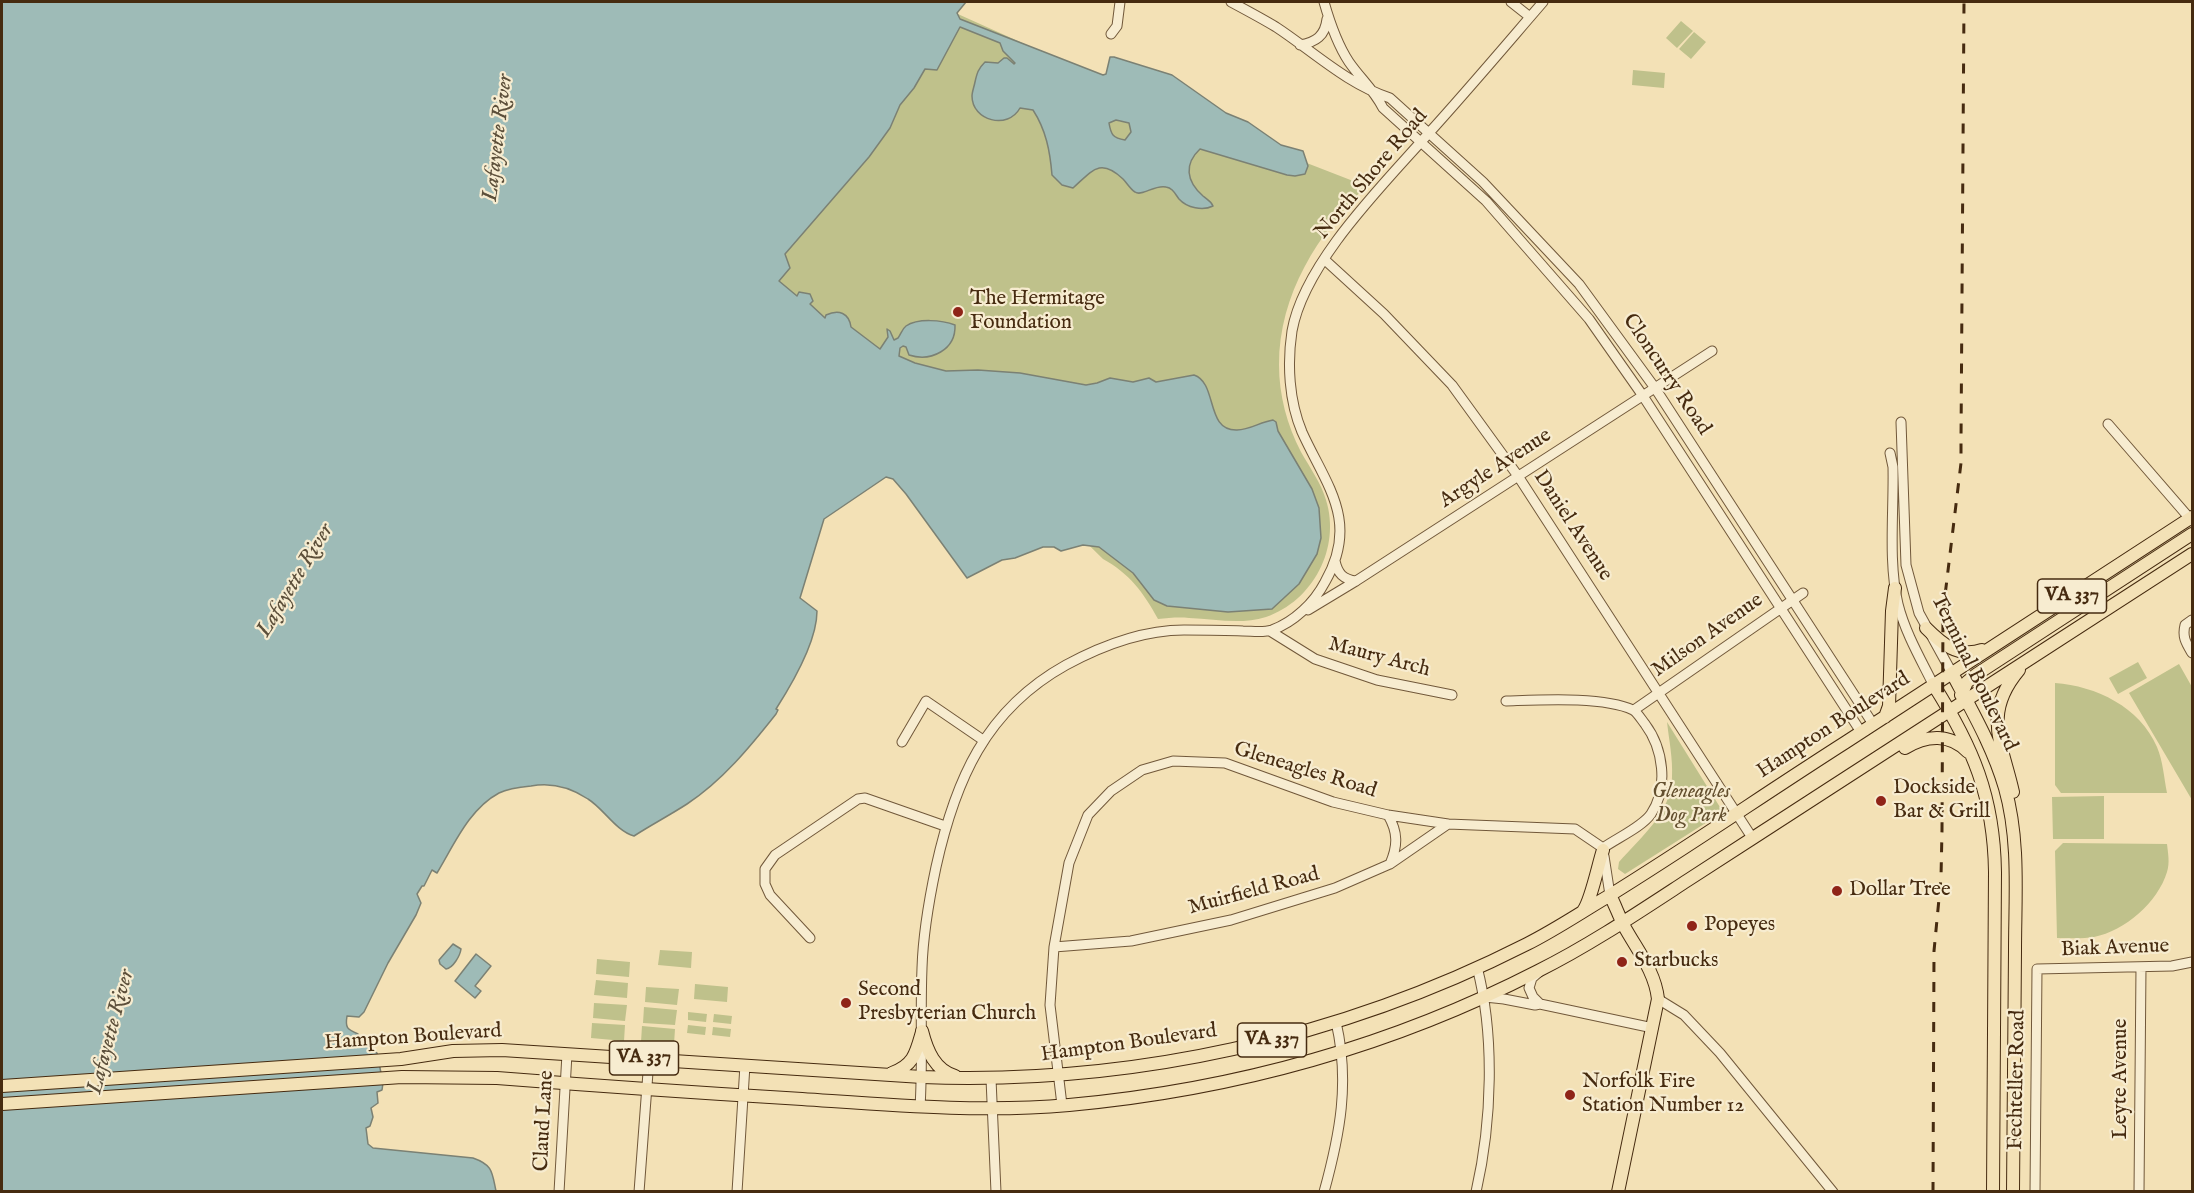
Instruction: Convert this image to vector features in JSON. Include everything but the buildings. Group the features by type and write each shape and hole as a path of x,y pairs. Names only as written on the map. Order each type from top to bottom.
{"main road":[{"name":"Hampton Boulevard","path":"2,1086 401,1059 463,1051 502,1050 887,1075 991,1079 1125,1068 1206,1055 1275,1040 1397,1001 1525,945 1580,914 1886,717 1933,684 2192,520"},
{"path":"1959,701 1972,677 2193,534"},
{"name":"Hampton Boulevard","path":"2,1104 402,1077 497,1078 920,1107 1062,1106 1154,1095 1214,1084 1343,1052 1485,997 1542,969 1623,923 1798,810 1959,701 2026,662 2193,554"},
{"path":"1886,717 1889,706 1892,611 1895,588"},
{"path":"1926,628 1942,644 1962,652 1975,652 1994,646"},
{"path":"2015,969 2022,900 2022,854 2016,801 1996,721 2005,691 2026,662"},
{"name":"Terminal Boulevard","path":"1952,673 1959,701 1959,730 1973,759 1988,802 1994,850 1993,1191"},
{"name":"Terminal Boulevard","path":"1933,684 1959,701 1991,747 2011,813 2015,853 2013,1191"},
{"path":"1798,810 1821,802 1907,746 1924,738 1940,738 1954,742 1963,747 1973,759"},
{"path":"1580,914 1588,903 1603,849"},
{"path":"1610,895 1651,972 1658,999 1618,1191"},
{"path":"887,1075 908,1065 915,1056 922,1031"},
{"path":"922,1031 938,1066 946,1074 962,1079"}],"street":[{"path":"1111,34 1117,26 1120,2"},
{"name":"Cloncurry Road","path":"1231,2 1277,28 1344,76 1390,98 1430,132 1503,202 1579,284 1655,388 1873,724"},
{"path":"1324,2 1337,40 1350,64 1376,93"},
{"path":"1511,2 1530,17"},
{"name":"North Shore Road","path":"920,1107 922,967 926,922 945,826 963,775 983,740 1002,718 1039,683 1056,671 1103,647 1121,640 1170,630 1269,631 1298,616 1317,595 1327,580 1335,561 1340,528 1334,494 1301,430 1294,409 1290,352 1296,315 1312,280 1347,226 1543,2"},
{"path":"1300,45 1308,43 1326,31 1328,15"},
{"name":"Cloncurry Road","path":"1376,93 1383,108 1486,201 1589,319 1643,396 1861,732"},
{"name":"Daniel Avenue","path":"1325,260 1384,314 1452,385 1518,477 1753,839"},
{"name":"Argyle Avenue","path":"1298,616 1712,351"},
{"name":"Terminal Boulevard","path":"1901,422 1906,565 1914,597 1926,628 1952,673"},
{"path":"2108,424 2192,520"},
{"name":"Terminal Boulevard","path":"1890,453 1893,467 1895,588 1906,629 1933,684"},
{"path":"1335,561 1338,572 1346,579 1356,581"},
{"name":"Milson Avenue","path":"1634,710 1803,593"},
{"path":"2193,620 2185,625 2183,632 2185,642 2193,653"},
{"name":"Maury Arch","path":"1269,631 1315,659 1377,681 1452,694"},
{"path":"1506,701 1588,700 1634,710 1653,734 1660,755 1662,774 1657,802 1650,815 1642,823 1603,849 1610,895"},
{"path":"902,742 926,701 983,740"},
{"name":"Gleneagles Road","path":"1062,1106 1050,1005 1054,947 1069,863 1088,815 1111,791 1142,770 1173,761 1225,763 1333,802 1388,815 1448,824 1575,829 1603,849"},
{"path":"810,938 770,895 765,884 765,868 775,855 858,799 865,798 945,826"},
{"path":"1388,815 1394,825 1396,843 1390,864"},
{"name":"Muirfield Road","path":"1054,947 1131,941 1231,920 1335,888 1390,864 1448,824"},
{"name":"Biak Avenue","path":"2037,969 2172,966 2193,962"},
{"path":"1476,1191 1489,1088 1485,997 1477,967"},
{"name":"Leyte Avenue","path":"2139,1191 2141,967"},
{"path":"1540,1004 1533,997 1529,988 1532,978 1542,969"},
{"name":"Fechteller Road","path":"2035,1191 2037,969"},
{"path":"1485,997 1540,1004 1653,1028"},
{"path":"1658,999 1684,1015 1720,1053 1833,1191"},
{"path":"1324,1191 1336,1150 1341,1115 1343,1052 1336,1022"},
{"name":"Claud Lane","path":"559,1191 567,1054"},
{"path":"639,1191 649,1059"},
{"path":"737,1191 745,1065"},
{"path":"991,1079 996,1191"}],"green space":[{"name":"The Hermitage Foundation","path":"940,6 1058,59 1101,118 1263,146 1366,186 1332,224 1304,267 1286,314 1281,339 1279,376 1288,421 1296,442 1324,494 1330,518 1330,536 1319,570 1310,586 1283,609 1266,617 1247,621 1158,619 1141,592 1128,577 1103,559 910,369 557,245"},
{"path":"1681,21 1693,31 1677,48 1666,38"},
{"path":"1694,32 1706,42 1691,59 1679,49"},
{"path":"1633,70 1665,73 1664,88 1632,85"},
{"path":"2138,662 2147,678 2118,694 2109,678"},
{"path":"2179,664 2192,687 2192,800 2129,693"},
{"path":"2055,683 2101,694 2128,710 2140,721 2157,747 2167,793 2061,793 2055,785"},
{"name":"Gleneagles Dog Park","path":"1667,722 1723,812 1625,874 1618,869 1619,862 1661,813 1671,790 1672,763"},
{"path":"2104,796 2104,839 2053,839 2052,797"},
{"path":"2063,843 2167,844 2168,869 2163,883 2148,904 2139,914 2117,929 2094,937 2057,938 2055,851"},
{"path":"660,950 692,952 691,968 658,965"},
{"path":"597,959 630,962 629,977 596,974"},
{"path":"596,980 628,983 627,998 594,995"},
{"path":"695,984 728,987 727,1002 694,999"},
{"path":"646,987 679,989 677,1005 645,1002"},
{"path":"594,1003 627,1005 625,1021 593,1018"},
{"path":"644,1007 677,1010 675,1025 643,1023"},
{"path":"688,1012 707,1014 706,1022 688,1020"},
{"path":"714,1014 732,1016 731,1024 713,1022"},
{"path":"592,1023 625,1025 624,1041 591,1038"},
{"path":"688,1025 706,1027 705,1035 687,1033"},
{"path":"642,1026 675,1029 674,1044 641,1042"},
{"path":"713,1027 731,1029 730,1037 712,1035"}],"water":[{"name":"Lafayette River","path":"2,2 966,2 957,13 960,19 1103,75 1106,74 1110,57 1114,57 1172,75 1226,113 1248,122 1281,145 1303,151 1308,166 1305,174 1295,176 1200,149 1191,161 1189,172 1197,190 1213,206 1205,208 1186,205 1166,187 1158,187 1141,193 1135,192 1115,172 1102,168 1091,172 1073,188 1062,185 1052,175 1047,141 1033,110 1020,108 1014,115 1000,120 992,120 978,112 972,94 981,67 985,62 998,63 1004,58 1015,63 1003,51 1000,43 960,27 937,70 925,69 914,88 900,105 890,128 869,157 785,254 790,268 779,281 797,296 799,292 810,294 813,301 810,304 825,318 826,315 835,312 846,315 851,327 880,349 888,337 887,329 894,340 911,323 937,321 955,325 951,341 941,352 926,357 917,357 909,355 906,347 900,348 899,356 915,363 946,371 978,370 1020,373 1086,385 1110,378 1133,382 1149,378 1156,382 1194,375 1206,387 1220,423 1227,428 1242,430 1273,420 1312,489 1319,508 1321,538 1317,554 1299,584 1272,609 1228,612 1167,606 1154,600 1133,573 1099,547 1083,545 1061,551 1054,547 1043,547 1015,558 1002,560 967,578 906,494 893,479 886,477 824,519 800,598 817,611 808,649 776,709 778,710 776,714 724,774 687,804 634,836 621,830 588,799 574,791 554,785 515,788 499,793 488,800 471,818 437,873 432,870 417,894 421,903 416,915 388,963 364,1012 359,1017 347,1016 348,1028 358,1034 362,1042 377,1053 383,1083 382,1090 377,1092 378,1103 371,1108 373,1117 370,1126 366,1128 368,1144 373,1148 473,1158 488,1167 494,1179 496,1191 2,1192","holes":["1116,120 1129,123 1131,132 1125,140 1113,135 1109,123"]},
{"path":"453,944 461,949 454,964 446,969 439,960"},
{"path":"476,954 491,966 475,986 481,991 475,998 455,981"}],"railway":[{"path":"1933,1192 1934,951 1941,878 1943,612 1961,463 1964,2"}],"place":[{"name":"The Hermitage Foundation","path":"958,312"},
{"name":"Dockside Bar & Grill","path":"1881,801"},
{"name":"Dollar Tree","path":"1837,891"},
{"name":"Popeyes","path":"1692,926"},
{"name":"Starbucks","path":"1622,962"},
{"name":"Second Presbyterian Church","path":"846,1003"},
{"name":"Norfolk Fire Station Number 12","path":"1570,1095"}]}
